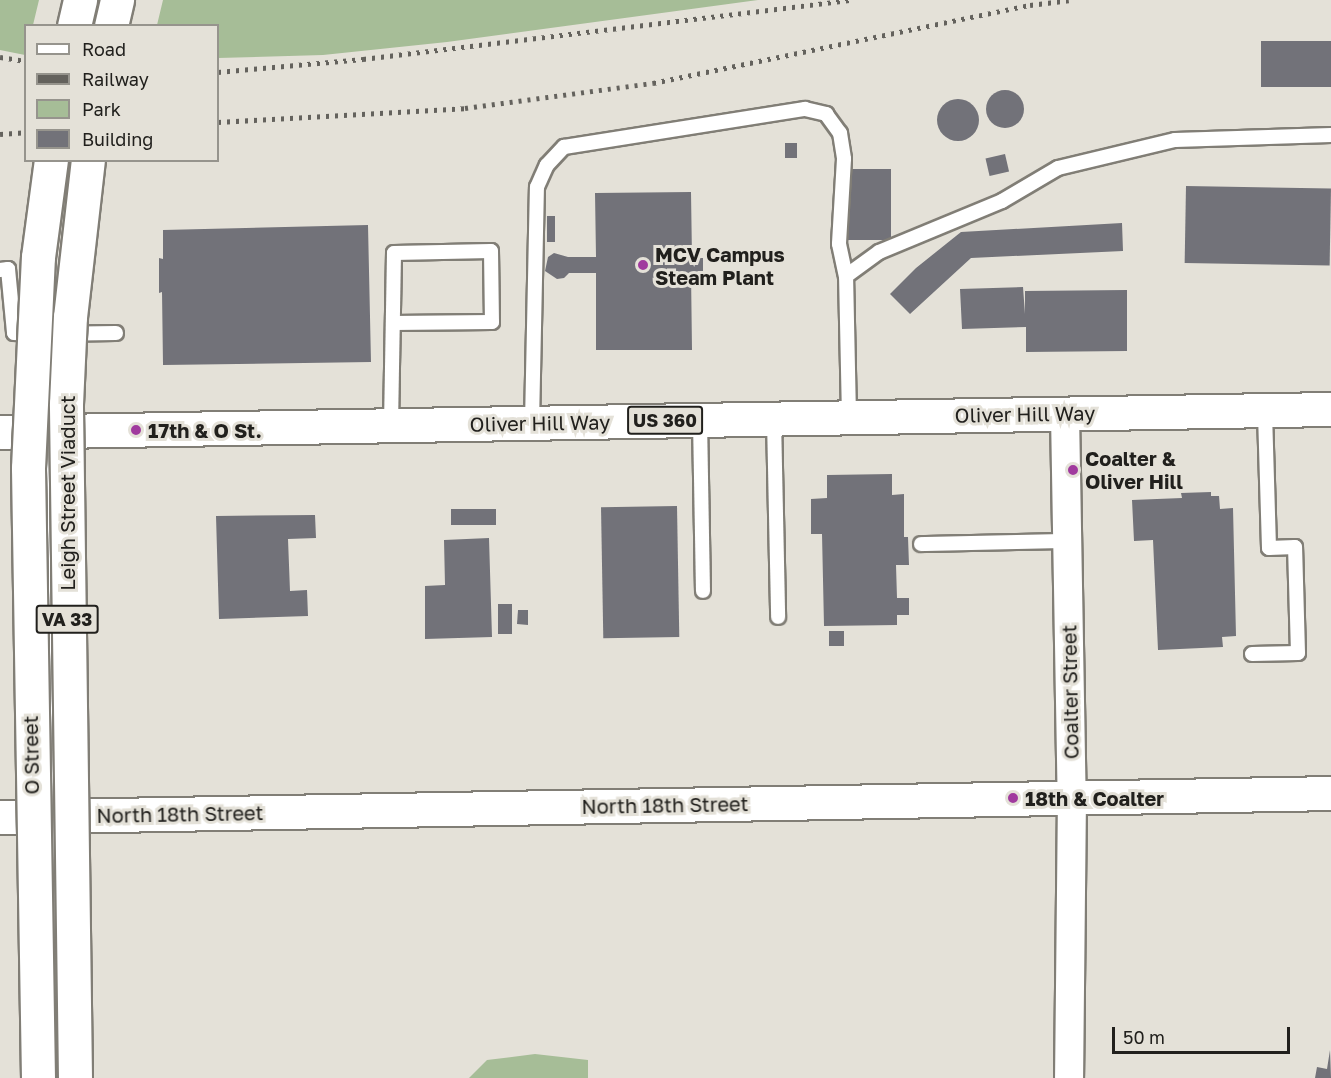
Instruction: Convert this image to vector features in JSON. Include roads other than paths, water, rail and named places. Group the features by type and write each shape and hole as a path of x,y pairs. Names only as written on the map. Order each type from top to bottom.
{"main road":[{"path":"74,24 80,0"},
{"path":"111,24 117,0"},
{"name":"Leigh Street Viaduct","path":"38,1078 28,468 38,257 51,162"},
{"name":"Leigh Street Viaduct","path":"75,1078 66,404 70,317 88,162"},
{"name":"Oliver Hill Way","path":"0,432 46,413 391,426 1331,409"},
{"name":"North 18th Street","path":"0,817 1331,793"}],"street":[{"name":"Coalter Street","path":"1065,414 1072,797 1069,1078"}],"lane":[{"path":"532,423 537,187 547,165 564,147 805,109 826,114 840,133 844,159 838,244 846,276 849,417"},
{"path":"846,276 879,252 1002,201 1058,168 1175,140 1331,135"},
{"path":"391,426 394,253 491,251 492,322 393,323"},
{"path":"0,270 9,269 14,333 116,333"},
{"name":"O Street","path":"46,334 55,1078"},
{"path":"1252,654 1298,653 1295,547 1269,548 1265,410"},
{"path":"774,419 778,617"},
{"path":"700,420 703,591"},
{"path":"921,544 1067,541"}],"railway":[{"path":"219,72 363,59 851,0"},
{"path":"219,122 465,108 653,83 1030,5 1069,0"},
{"path":"0,57 24,61"},
{"path":"0,134 24,132"}],"place":[{"name":"MCV Campus Steam Plant","path":"643,265"},
{"name":"17th & O St.","path":"136,430"},
{"name":"Coalter & Oliver Hill","path":"1073,470"},
{"name":"18th & Coalter","path":"1013,798"}]}
